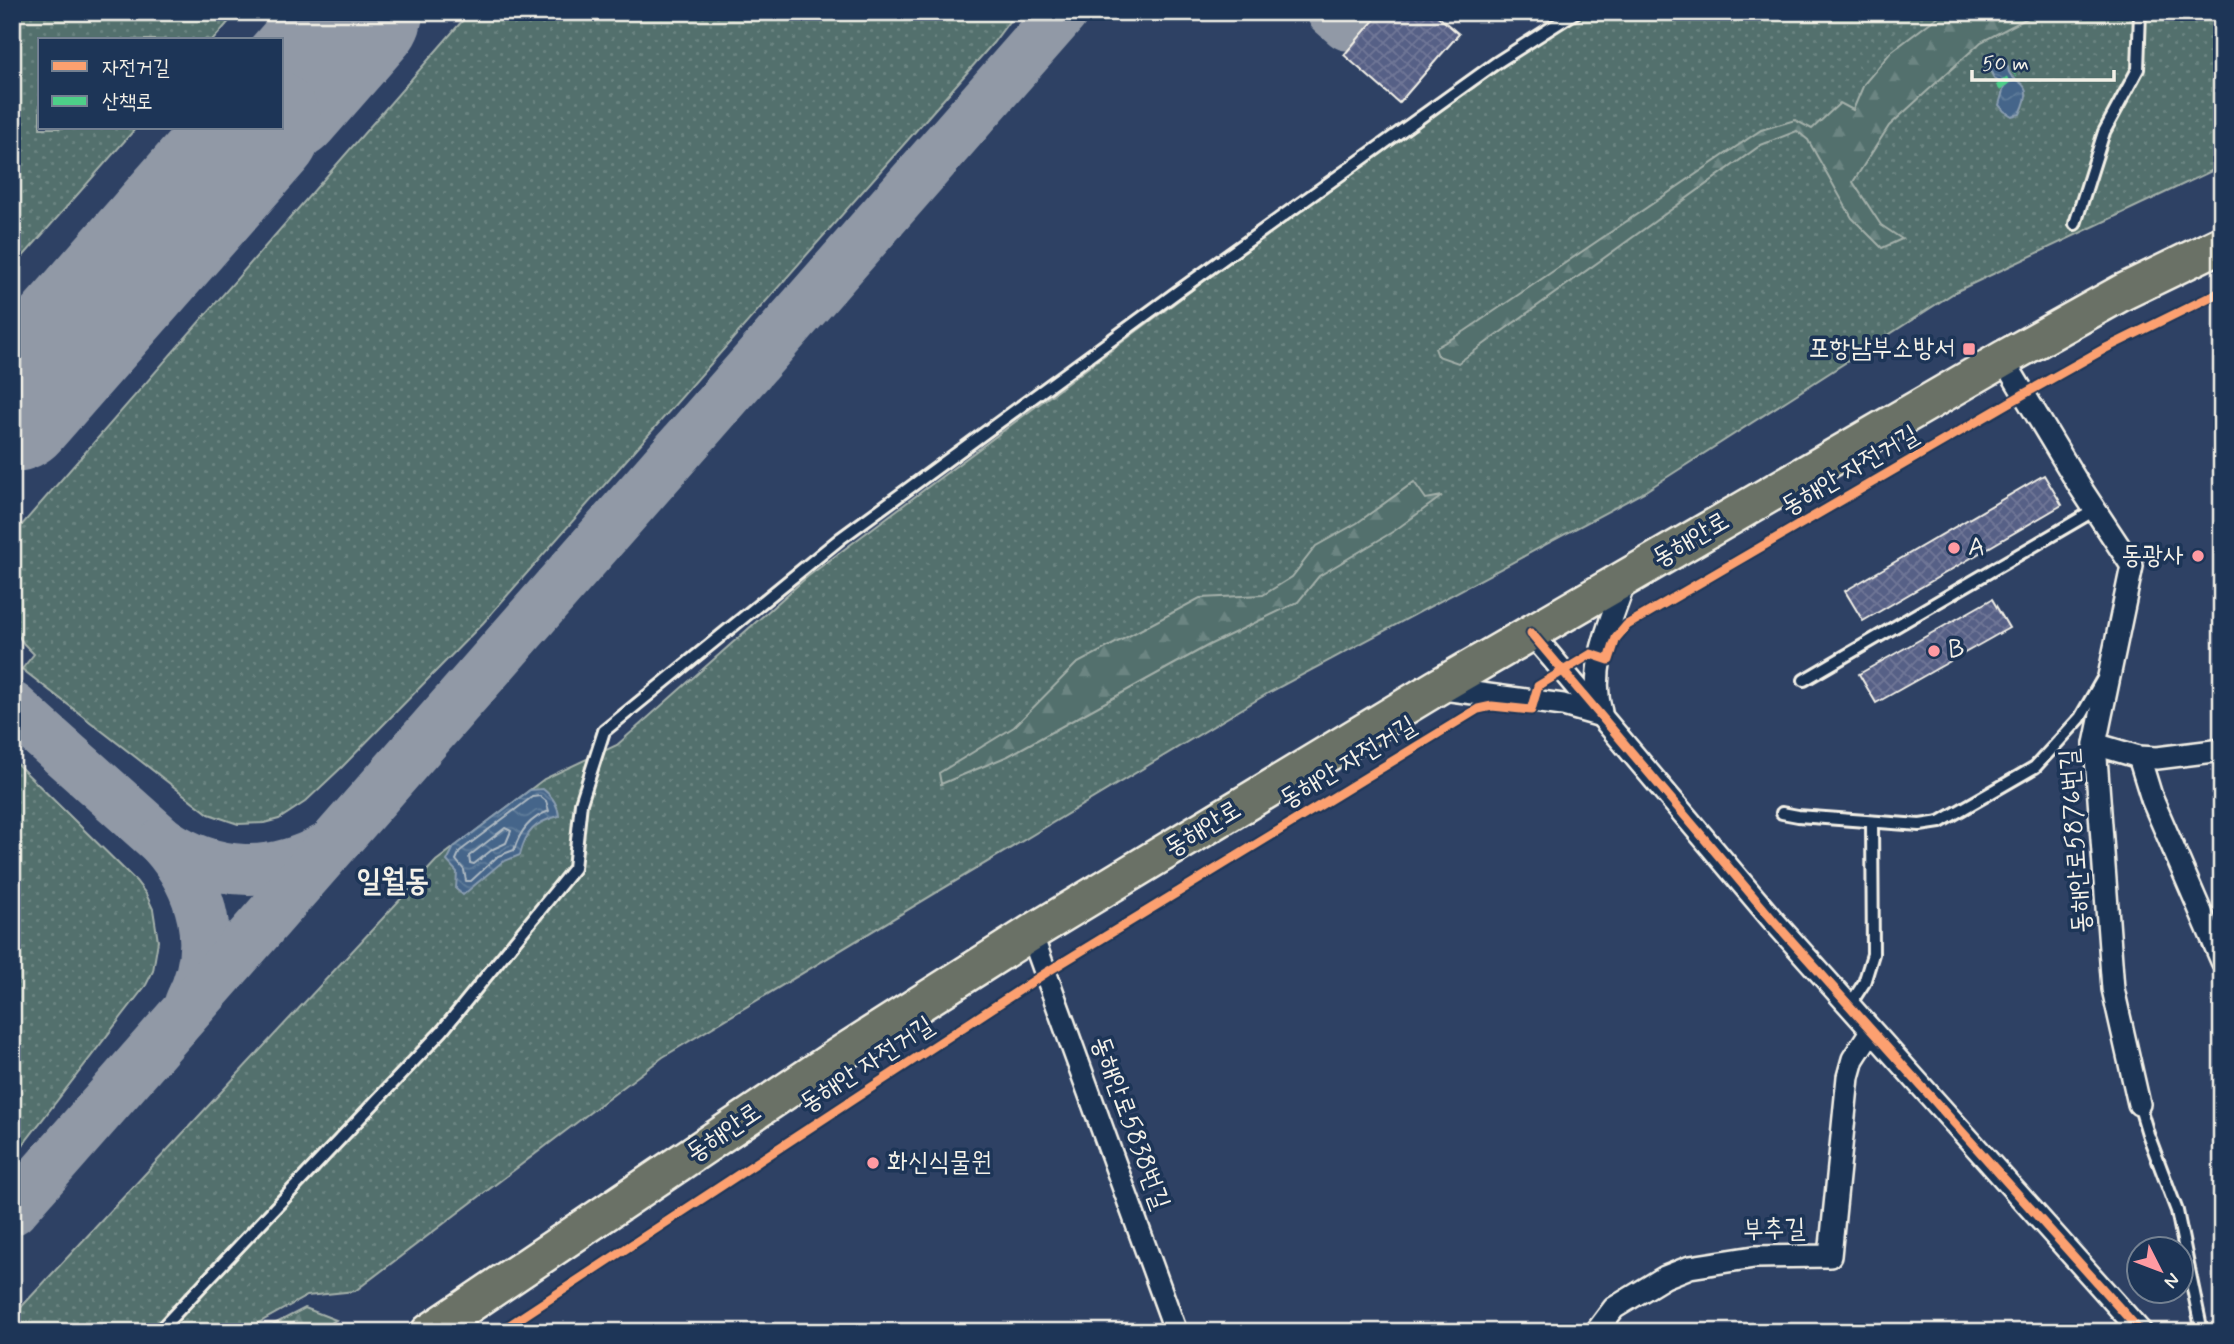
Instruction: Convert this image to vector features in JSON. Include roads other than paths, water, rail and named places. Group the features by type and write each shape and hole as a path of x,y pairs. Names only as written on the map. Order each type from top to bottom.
{"main road":[{"name":"동해안로","path":"429,1332 844,1052 1031,933 1436,688 2004,359 2123,292 2222,244"}],"street":[{"name":"동해안로5876번길","path":"2004,359 2132,566 2111,663 2101,742 2113,989 2139,1104"},
{"path":"1602,717 1596,684 1600,656 1626,578"},
{"path":"1531,633 1772,919 2141,1332"},
{"path":"1436,688 1563,705 1602,717"},
{"path":"2101,742 2140,757 2173,757 2222,750"},
{"path":"2140,757 2156,808 2222,961"},
{"name":"동해안로5838번길","path":"1031,933 1176,1332"},
{"name":"부추길","path":"1596,1332 1614,1308 1665,1277 1689,1267 1754,1257 1830,1256 1848,1077 1853,1059 1871,1031"}],"lane":[{"path":"158,1332 442,1031 574,868 581,803 604,730 841,538 1474,79 1576,12"},
{"path":"2075,224 2104,132 2138,68 2140,12"},
{"path":"1804,680 2095,510"},
{"path":"1782,813 1920,825 1940,822 2029,771 2081,718 2111,663"},
{"path":"2081,718 2101,742"},
{"path":"1849,1006 1864,983 1872,954 1872,822"},
{"path":"2139,1104 2177,1211 2203,1332"}],"water":[{"path":"1992,61 2003,61 2008,66 2009,73 2025,87 2025,101 2020,114 2012,116 1999,105 2004,87 1993,76"},
{"path":"543,789 554,801 559,816 544,821 533,829 525,840 520,855 502,862 463,895 456,889 457,872 447,861 454,847 530,790"}],"place":[{"name":"포항남부소방서","path":"1969,349"},
{"name":"A","path":"1954,548"},
{"name":"동광사","path":"2198,556"},
{"name":"B","path":"1934,651"},
{"name":"화신식물원","path":"873,1163"}],"district":[{"name":"일월동","path":"393,881"}]}
